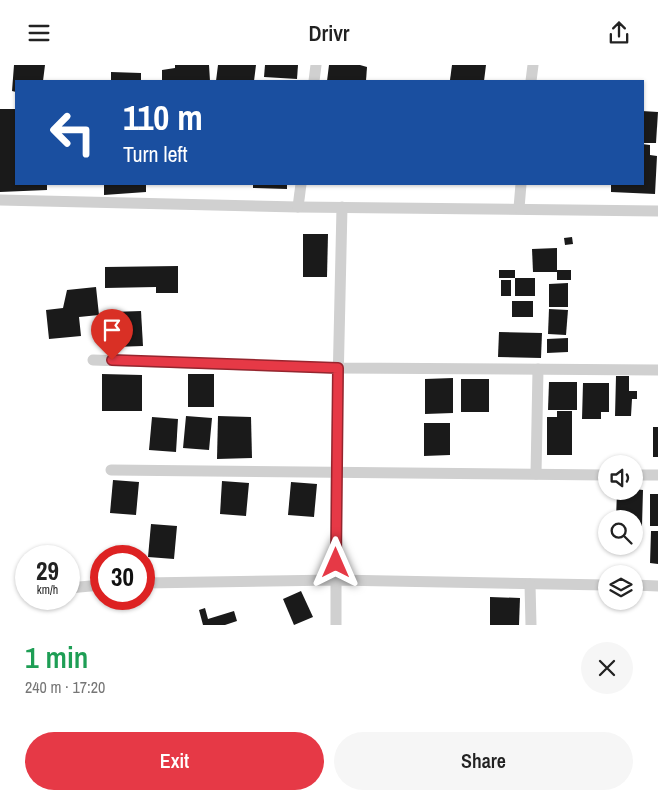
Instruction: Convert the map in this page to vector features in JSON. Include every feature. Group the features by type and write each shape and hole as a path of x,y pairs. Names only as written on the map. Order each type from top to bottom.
{"street":[{"path":"314,80 316,65"},
{"path":"531,80 532,65"},
{"path":"298,207 301,185"},
{"path":"518,209 521,185"},
{"path":"0,200 298,207 658,211"},
{"path":"336,625 336,473 342,207"},
{"path":"94,360 338,368 658,370"},
{"path":"536,474 538,369"},
{"path":"111,471 598,475"},
{"path":"643,475 658,475"},
{"path":"155,583 336,580 598,585"},
{"path":"530,583 531,625"},
{"path":"643,585 658,586"}],"building":[{"path":"14,65 45,65 43,80 15,80 15,92 12,91"},
{"path":"175,65 209,65 210,80 162,80 162,70 175,68"},
{"path":"218,65 256,65 254,80 216,80"},
{"path":"265,65 298,65 297,79 264,77"},
{"path":"329,65 360,65 367,67 366,80 327,80"},
{"path":"452,65 486,65 484,80 450,80"},
{"path":"111,72 141,73 141,80 111,80"},
{"path":"0,109 15,109 15,185 47,185 47,190 0,192"},
{"path":"644,111 658,112 656,143 644,143"},
{"path":"644,144 650,145 650,155 657,156 655,194 611,192 611,185 644,185"},
{"path":"104,185 146,185 146,192 104,195"},
{"path":"253,185 287,185 287,189 253,188"},
{"path":"303,234 328,234 327,277 303,277"},
{"path":"572,237 573,244 565,245 564,238"},
{"path":"557,248 557,272 533,272 532,249"},
{"path":"178,266 178,293 156,293 156,287 105,288 105,267"},
{"path":"499,270 515,270 515,278 499,278"},
{"path":"557,270 571,270 571,280 557,280"},
{"path":"515,278 535,278 535,296 515,296"},
{"path":"501,280 511,280 511,296 501,296"},
{"path":"568,283 568,307 549,307 549,284"},
{"path":"96,287 99,315 79,317 81,336 49,339 46,310 63,308 67,290"},
{"path":"512,301 533,301 533,317 512,317"},
{"path":"549,309 568,310 566,335 548,334"},
{"path":"141,311 143,346 114,347 112,312"},
{"path":"499,332 542,333 541,358 498,357"},
{"path":"568,338 568,352 547,353 547,339"},
{"path":"102,374 142,375 142,411 102,411"},
{"path":"188,374 214,374 214,407 188,407"},
{"path":"616,376 629,376 629,391 637,391 637,399 632,399 631,416 615,416"},
{"path":"453,378 453,413 425,414 425,379"},
{"path":"461,379 489,379 489,412 461,412"},
{"path":"549,382 577,382 577,410 548,410"},
{"path":"583,383 609,383 609,412 601,412 601,419 582,419"},
{"path":"557,411 572,411 572,455 547,455 547,417 557,417"},
{"path":"186,416 212,418 209,450 183,448"},
{"path":"218,416 251,417 252,458 217,459"},
{"path":"152,417 178,419 176,452 149,450"},
{"path":"424,423 450,423 450,455 424,456"},
{"path":"653,427 658,427 658,457 653,457"},
{"path":"113,480 139,482 136,515 110,513"},
{"path":"222,481 249,483 246,516 220,514"},
{"path":"291,482 317,484 314,517 288,515"},
{"path":"650,494 658,494 658,526 650,526"},
{"path":"617,500 643,500 642,510 616,510"},
{"path":"151,524 177,526 174,559 155,558 155,545 149,545"},
{"path":"651,531 658,531 658,564 650,563"},
{"path":"301,591 313,617 294,625 283,599"},
{"path":"490,597 520,598 519,625 490,625"},
{"path":"205,608 208,619 234,611 237,621 225,625 203,625 199,610"}],"route":[{"path":"112,360 338,368 336,563"}]}
